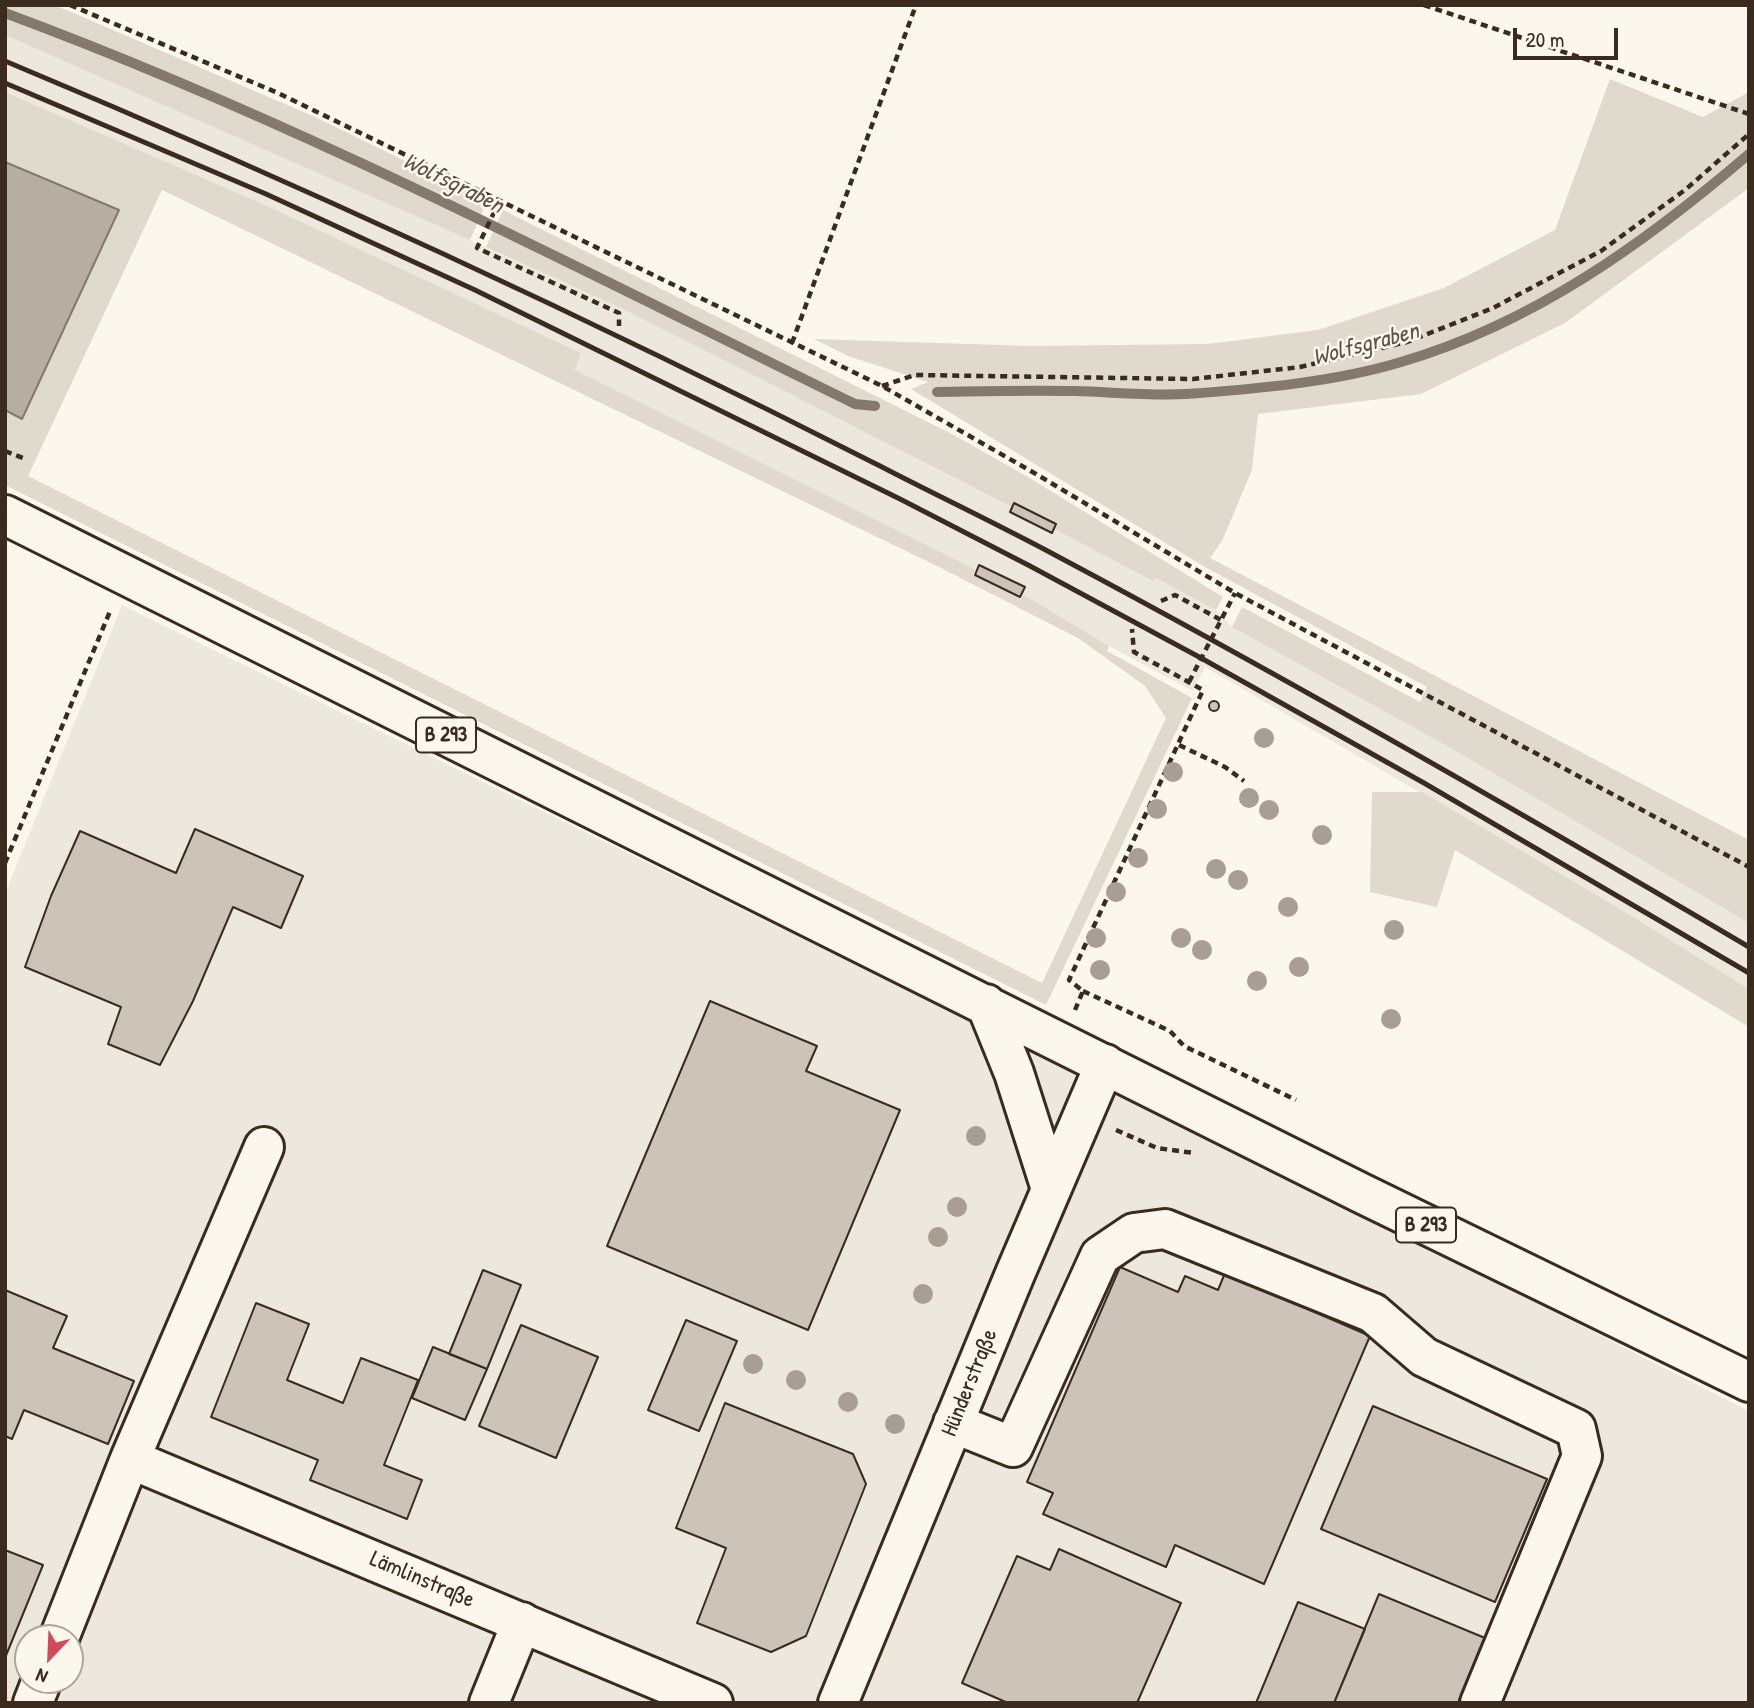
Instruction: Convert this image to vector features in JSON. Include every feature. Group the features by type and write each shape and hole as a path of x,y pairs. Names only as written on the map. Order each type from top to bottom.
{"main road":[{"name":"B 293","path":"5,515 1361,1193 1749,1382"},
{"path":"986,1004 1014,1073 1051,1189"},
{"name":"Hünderstraße","path":"838,1703 1105,1064"},
{"path":"65,1624 130,1459 264,1147"},
{"path":"953,1423 1013,1447 1100,1256 1134,1233 1166,1229 1373,1313 1424,1357 1576,1429 1581,1456 1480,1703"},
{"name":"Lämlinstraße","path":"130,1459 713,1703"},
{"path":"489,1703 522,1622"}],"path":[{"path":"70,5 278,93 882,386 1036,474 1234,593 1749,867"},
{"path":"792,343 916,5"},
{"path":"1424,5 1749,114"},
{"path":"882,386 915,375 1193,379 1300,367 1407,342 1493,308 1601,251 1685,190 1749,134"},
{"path":"500,200 477,248 619,313 619,326"},
{"path":"5,451 23,458"},
{"path":"5,863 125,576"},
{"path":"1189,682 1234,593"},
{"path":"1161,601 1175,595 1221,620"},
{"path":"1069,980 1203,690 1134,652 1132,629"},
{"path":"1180,744 1224,767 1244,781"},
{"path":"1083,991 1170,1031 1184,1046 1296,1100"}],"shaded area":[{"path":"5,5 53,5 69,11 315,117 487,201 470,240 5,35"},
{"path":"5,35 621,308 1012,507 1014,503 1056,524 1054,529 1153,581 1156,578 1178,589 1216,610 1232,627 1447,746 1749,923 1749,989 1635,918 1205,667 1193,691 1109,646 1024,595 1022,599 973,575 975,569 575,370 581,353 263,204 5,92"},
{"path":"1610,79 1703,117 1749,92 1749,188 1565,323 1421,394 1258,414 1252,470 1222,541 1210,558 1749,840 1749,923 1447,746 1232,627 1242,607 1420,702 1427,687 1205,567 911,389 928,382 848,356 814,339 1030,346 1208,344 1318,330 1444,288 1555,230"},
{"path":"5,92 263,204 581,353 575,370 975,569 973,575 1021,599 1024,595 1109,646 1107,651 1192,698 1046,1005 5,485 5,410 22,418 119,210 5,162","holes":["162,190 939,567 1078,638 1145,686 1166,718 1042,983 28,476"]},
{"path":"5,162 119,210 22,419 5,410"},
{"path":"503,210 952,434 1028,477 1223,597 1216,610 1156,578 1153,581 1054,529 1056,524 1014,503 1012,507 621,308 486,247"},
{"path":"122,605 1281,1173 1749,1411 1749,1703 5,1703 5,894"},
{"path":"1372,792 1422,792 1749,989 1749,1027 1455,850 1437,907 1370,892"}],"building":[{"path":"1014,503 1056,524 1052,533 1010,512"},
{"path":"979,565 1025,587 1020,597 975,575"},
{"path":"1214,701 1219,706 1214,711 1209,706"},
{"path":"195,829 303,876 281,928 233,907 193,1001 160,1065 108,1044 121,1007 25,967 51,896 80,831 176,873"},
{"path":"710,1001 817,1046 806,1071 900,1110 808,1330 607,1246"},
{"path":"1120,1267 1178,1292 1185,1276 1218,1290 1225,1273 1370,1336 1264,1584 1175,1545 1166,1567 1043,1514 1053,1493 1027,1482"},
{"path":"483,1270 521,1285 487,1369 449,1354"},
{"path":"5,1290 67,1316 53,1348 134,1381 108,1444 24,1410 12,1439 5,1436"},
{"path":"256,1303 309,1324 287,1380 343,1403 361,1358 418,1380 384,1465 422,1480 407,1519 310,1480 318,1460 211,1417"},
{"path":"686,1320 737,1341 699,1431 648,1410"},
{"path":"521,1325 598,1357 556,1458 479,1426"},
{"path":"433,1347 487,1369 465,1420 412,1398"},
{"path":"725,1403 853,1454 866,1484 806,1636 771,1652 697,1623 726,1548 676,1528"},
{"path":"1373,1406 1547,1479 1495,1602 1321,1529"},
{"path":"1059,1549 1181,1603 1137,1703 1008,1703 962,1683 1017,1556 1050,1570"},
{"path":"5,1550 43,1565 19,1624 14,1624 14,1636 5,1658"},
{"path":"1379,1594 1485,1638 1458,1703 1334,1703"},
{"path":"1298,1602 1365,1629 1334,1703 1256,1703"}],"waterway":[{"name":"Wolfsgraben","path":"5,13 222,100 434,198 855,404 875,406"},
{"name":"Wolfsgraben","path":"937,392 1186,394 1322,380 1401,362 1450,346 1497,326 1586,277 1669,219 1749,154"}],"railway":[{"path":"5,61 227,156 555,306 1011,532 1317,698 1749,947"},
{"path":"5,83 266,194 475,290 900,499 1201,658 1424,783 1749,973"}]}
